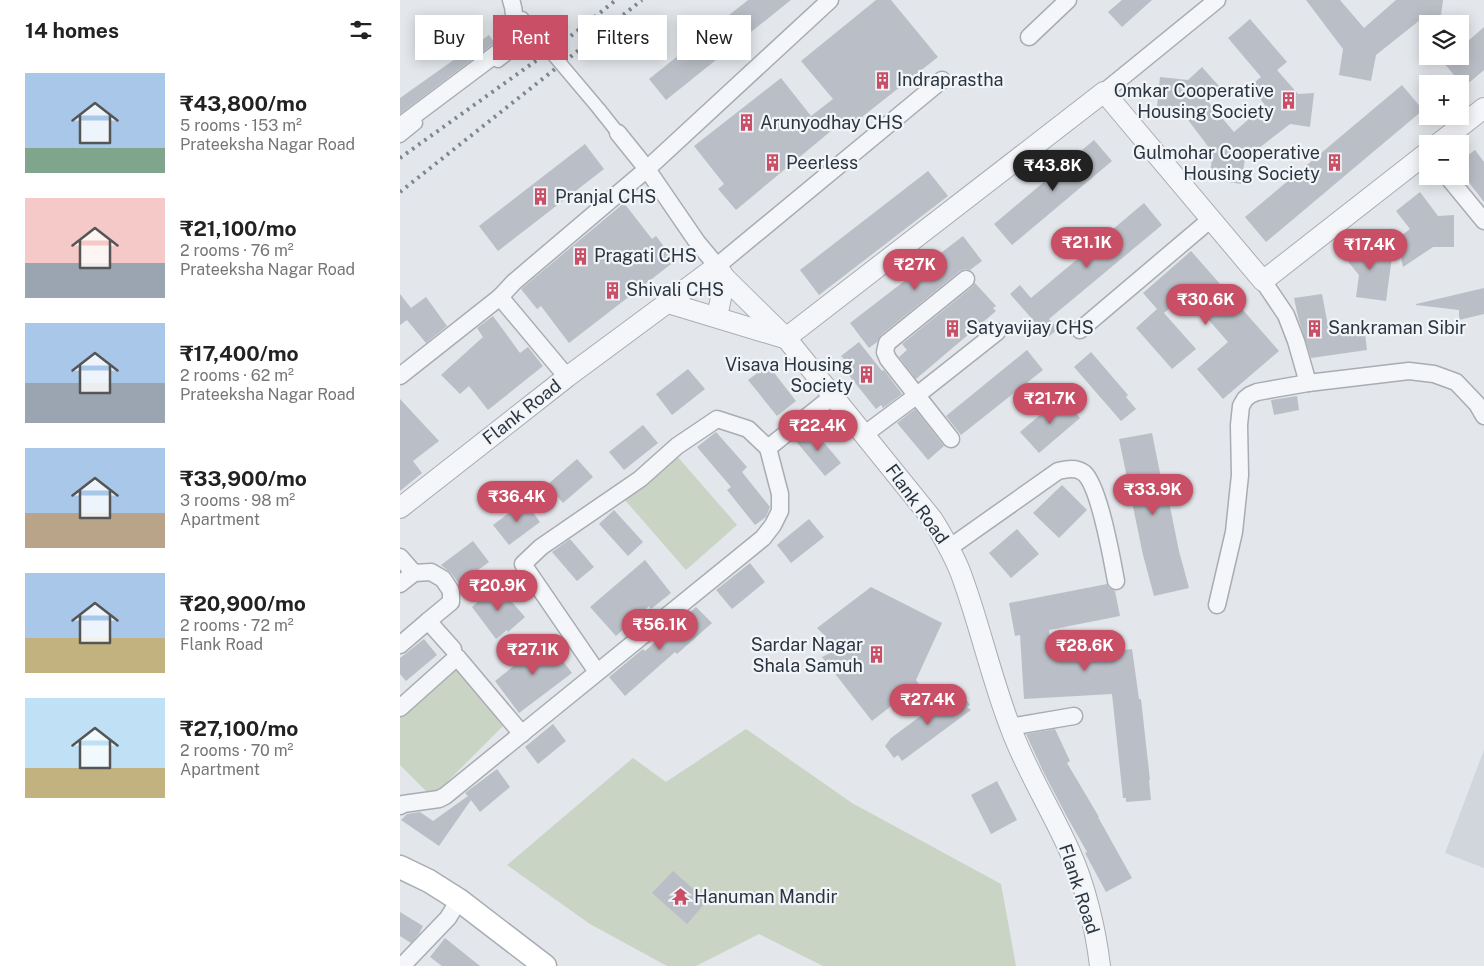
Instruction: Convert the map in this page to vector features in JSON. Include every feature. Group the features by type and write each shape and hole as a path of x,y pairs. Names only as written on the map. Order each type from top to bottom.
{"main road":[{"path":"400,867 429,881 459,900 545,966"}],"street":[{"path":"400,376 500,297 514,282 647,169 830,0"},
{"path":"1029,37 1068,0"},
{"path":"668,303 786,338 1104,92 1217,0"},
{"path":"516,8 647,169 697,242 721,272 717,317"},
{"path":"400,126 500,51 509,40 516,8"},
{"path":"400,136 526,40 519,30 516,8"},
{"path":"721,272 942,80"},
{"path":"1104,92 1263,281 1286,315 1296,341 1308,383"},
{"path":"1450,135 1484,108"},
{"path":"1263,281 1419,158"},
{"path":"1454,185 1484,221"},
{"path":"1080,330 1211,219"},
{"name":"Flank Road","path":"400,508 567,377 668,303 721,272 786,338 933,520 950,548 961,573 1010,727 1071,854 1086,897 1100,966"},
{"path":"951,439 916,396 888,359 885,352 887,343 966,279"},
{"path":"500,297 567,377"},
{"path":"865,434 997,332"},
{"path":"1217,605 1234,532 1240,475 1239,425 1241,406 1250,395 1257,392 1308,383 1409,371 1434,374 1456,382 1477,404 1484,416"},
{"path":"768,448 833,396"},
{"path":"400,806 439,799 445,796 762,538 773,525 780,511 780,494 768,448 748,429 717,418 677,446 640,479 541,547 523,564 597,672"},
{"path":"950,548 1058,471 1072,468 1083,473 1091,483 1103,520 1116,581"},
{"path":"400,557 414,572"},
{"path":"400,584 414,572 431,572 443,579 451,591 451,602 400,645"},
{"path":"428,621 453,649"},
{"path":"400,708 457,657 522,734"},
{"path":"1010,727 1074,716"},
{"path":"402,966 448,918 459,900"}],"shaded area":[{"path":"1484,750 1484,868 1445,853"}],"green space":[{"path":"676,455 737,525 686,570 625,500"},
{"path":"452,657 512,717 432,797 400,765 400,709"},
{"path":"746,729 852,803 1001,884 1016,966 823,966 759,934 696,966 667,966 590,924 507,865 633,758 666,782"}],"building":[{"path":"748,0 791,0 751,32 751,15 729,15"},
{"path":"876,0 891,0 938,57 848,128 843,121 736,210 718,189 724,184 694,146 781,78 811,116 833,99 801,61"},
{"path":"1122,0 1152,0 1122,27 1108,12"},
{"path":"1306,0 1340,0 1364,28 1396,0 1443,0 1441,15 1419,15 1419,21 1376,55 1371,81 1339,75 1343,49"},
{"name":"Omkar Cooperative Housing Society","path":"1250,19 1287,62 1277,70 1298,94 1314,93 1310,127 1290,124 1245,159 1241,184 1209,179 1213,153 1179,108 1157,106 1160,77 1188,80 1202,67 1219,86 1205,98 1234,132 1265,105 1250,86 1261,77 1228,38"},
{"path":"1484,27 1484,70 1469,83 1469,75 1454,75 1446,65 1469,65 1469,40"},
{"path":"489,35 493,44 483,52 483,39"},
{"path":"677,57 677,60 716,60 666,100 649,79"},
{"path":"454,60 472,60 400,114 400,98"},
{"name":"Gulmohar Cooperative Housing Society","path":"1402,85 1419,105 1419,113 1266,242 1245,217"},
{"path":"1094,140 1112,161 1012,245 994,224"},
{"name":"Pranjal CHS","path":"585,144 604,169 498,251 479,226"},
{"path":"1475,150 1484,162 1484,202 1469,183 1469,154"},
{"path":"928,171 948,196 819,295 800,270"},
{"path":"1420,192 1438,216 1454,215 1454,247 1433,247 1403,267 1397,239 1410,229 1396,211"},
{"path":"624,203 652,239 656,236 675,261 569,343 541,306 537,309 521,289"},
{"path":"1144,203 1162,225 1049,319 1058,329 1048,337 1010,294 1020,285 1031,298"},
{"path":"963,236 982,261 970,270 960,271 881,335 877,342 869,348 850,323"},
{"path":"1357,239 1373,258 1394,242 1386,301 1356,297 1359,275 1341,253"},
{"path":"1191,251 1279,351 1223,399 1197,369 1228,342 1186,294 1164,313 1196,349 1172,369 1136,328 1157,309 1143,293"},
{"name":"Satyavijay CHS","path":"975,283 996,306 993,308 996,311 916,379 899,357 907,350 902,344"},
{"path":"1484,288 1484,314 1459,320 1459,310 1416,305 1416,304"},
{"path":"400,294 411,308 426,297 447,326 426,343 407,320 400,325"},
{"name":"Sankraman Sibir","path":"1322,294 1329,331 1364,326 1367,350 1311,358 1294,298"},
{"path":"493,316 520,353 528,347 543,366 488,410 469,386 460,394 441,375 483,337 477,328"},
{"name":"Visava Housing Society","path":"859,342 902,394 883,408 881,405 876,409 840,364 845,360 841,356"},
{"path":"1027,350 1043,370 961,435 946,416"},
{"path":"1091,352 1128,395 1126,397 1136,409 1121,421 1074,367"},
{"path":"768,365 796,401 777,416 748,380"},
{"path":"688,369 705,389 672,415 656,394"},
{"path":"1297,396 1299,410 1274,415 1271,400"},
{"path":"1061,397 1080,418 1039,453 1020,432"},
{"path":"400,399 439,441 413,461 422,473 400,491"},
{"path":"915,409 944,446 928,460 897,423"},
{"path":"643,425 658,443 624,470 609,452"},
{"path":"811,427 841,463 825,476 795,440"},
{"path":"716,432 747,467 742,472 770,507 766,517 755,525 727,490 731,487 697,447"},
{"path":"1152,433 1164,493 1167,492 1189,588 1154,596 1143,555 1119,439"},
{"path":"577,459 593,477 563,503 547,485"},
{"path":"1062,485 1087,510 1059,538 1033,513"},
{"path":"525,501 540,522 509,545 493,525"},
{"path":"614,510 643,542 628,556 599,524"},
{"path":"809,519 824,537 791,563 777,545"},
{"path":"1017,529 1039,554 1011,578 989,553"},
{"path":"570,539 594,567 577,581 552,552"},
{"path":"473,541 489,562 459,584 451,573 441,565"},
{"path":"645,560 671,593 651,609 649,606 616,636 590,607"},
{"path":"750,563 765,582 732,609 716,590"},
{"path":"1107,584 1109,588 1115,591 1120,616 1049,630 1051,657 1108,655 1107,652 1132,649 1139,699 1141,699 1151,800 1126,802 1126,798 1123,798 1112,694 1024,699 1020,635 1015,636 1009,603"},
{"path":"497,585 525,617 508,632 507,630 496,639 472,607"},
{"name":"Sardar Nagar Shala Samuh","path":"871,587 942,623 916,680 919,684 872,721 822,657 830,653 820,641 825,636 817,628"},
{"path":"696,607 712,623 677,654 675,652 625,696 609,677 643,649 645,651"},
{"path":"424,639 437,655 406,681 400,674 400,658"},
{"path":"546,639 572,673 519,713 495,681"},
{"path":"958,689 970,705 967,707 971,710 902,761 898,755 894,758 885,746 891,738 947,699"},
{"path":"553,724 566,741 538,764 525,747"},
{"path":"1055,729 1070,761 1067,763 1132,878 1106,892 1085,853 1087,852 1043,771 1026,734"},
{"path":"497,769 510,787 480,812 471,800 439,846 401,820 407,814 420,812 433,821 468,796 465,793"},
{"path":"997,781 1017,820 991,834 971,795"},
{"name":"Hanuman Mandir","path":"673,871 707,901 687,924 652,893"},
{"path":"400,912 423,926 411,943 400,936"},
{"path":"445,938 480,966 442,966 430,957"}],"railway":[{"path":"400,158 572,35 616,0"},
{"path":"400,192 642,0"}],"place":[{"name":"Indraprastha","path":"883,80"},
{"name":"Omkar Cooperative Housing Society","path":"1288,101"},
{"name":"Arunyodhay CHS","path":"746,123"},
{"name":"Peerless","path":"772,163"},
{"name":"Gulmohar Cooperative Housing Society","path":"1334,163"},
{"name":"Pranjal CHS","path":"541,197"},
{"name":"Pragati CHS","path":"580,256"},
{"name":"Shivali CHS","path":"612,290"},
{"name":"Satyavijay CHS","path":"952,328"},
{"name":"Sankraman Sibir","path":"1314,328"},
{"name":"Visava Housing Society","path":"867,375"},
{"name":"Sardar Nagar Shala Samuh","path":"877,655"},
{"name":"Hanuman Mandir","path":"680,897"}]}
